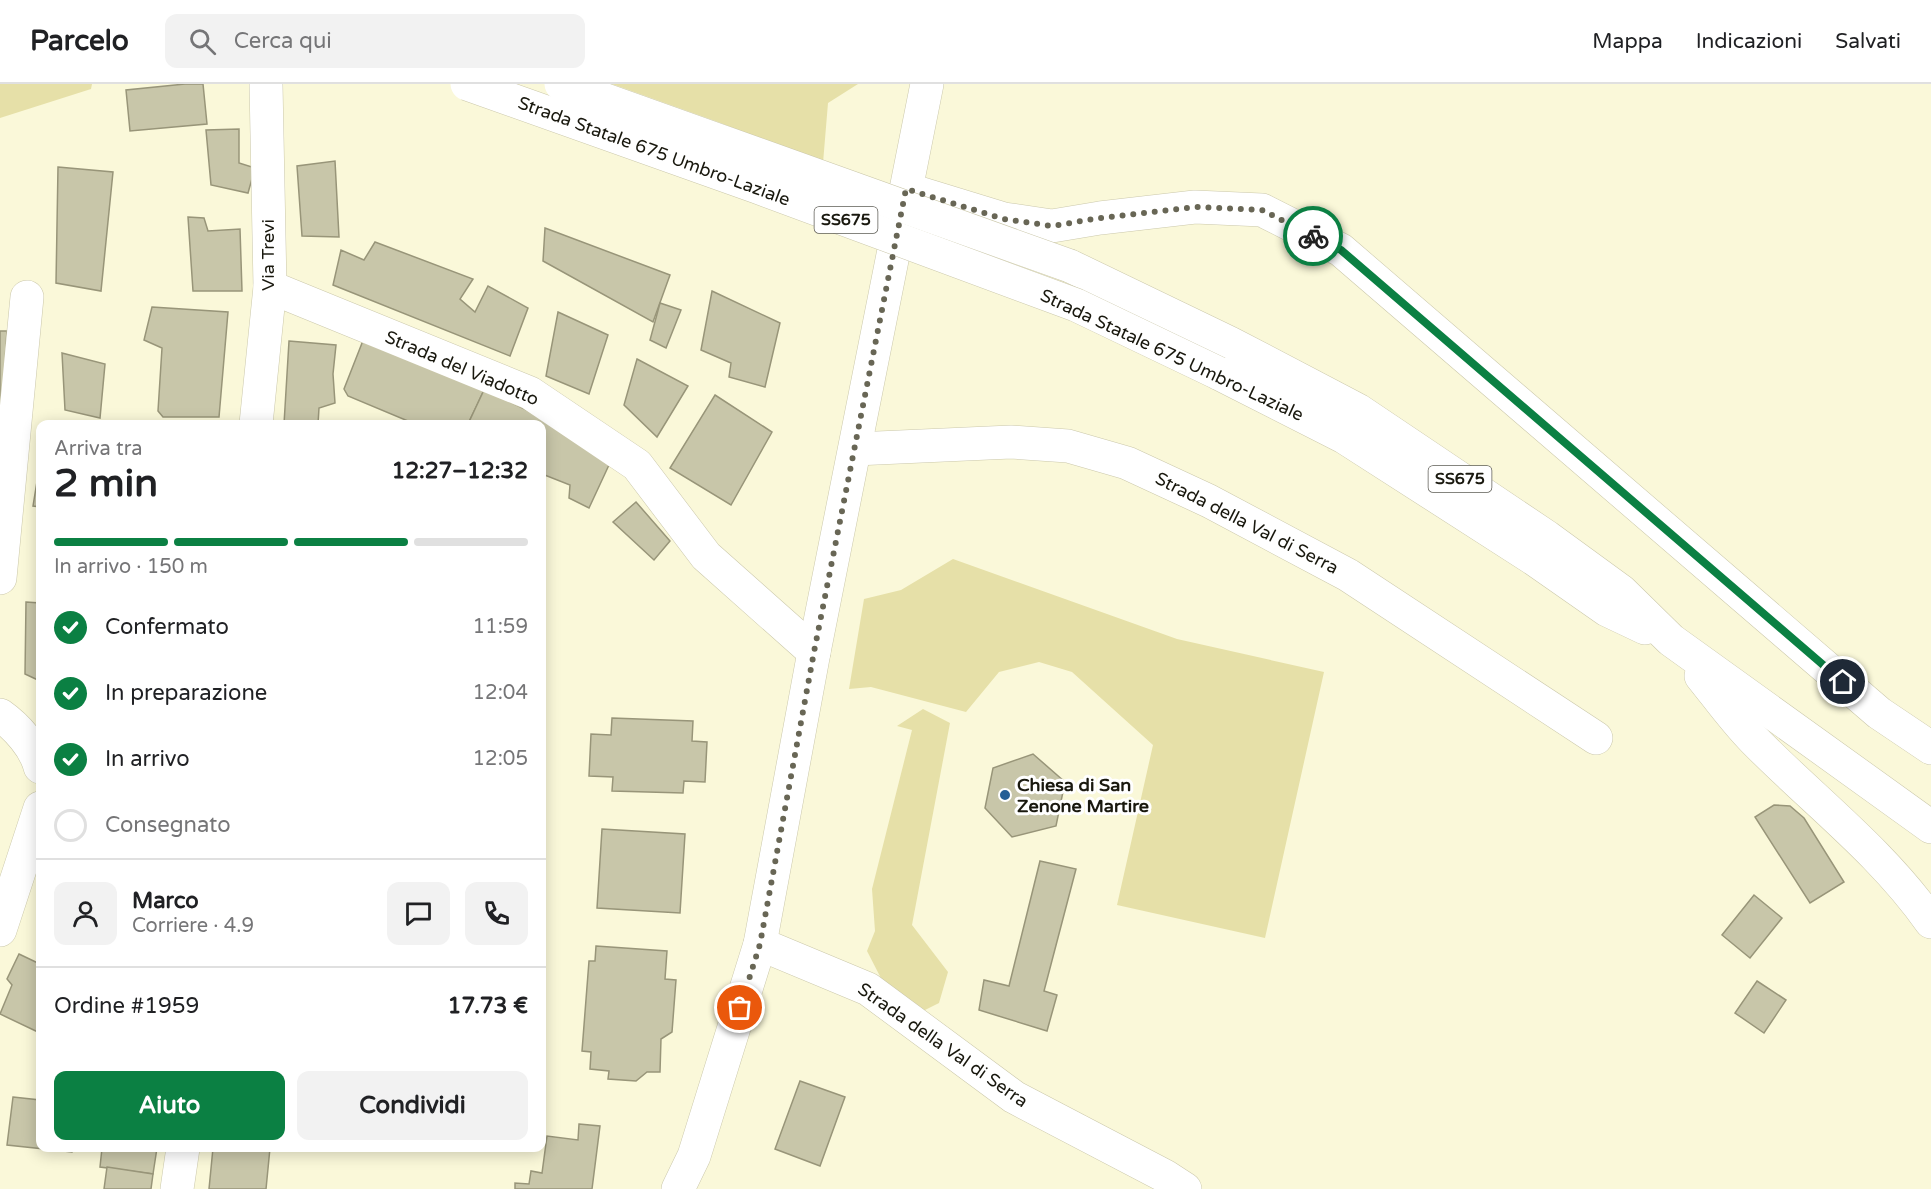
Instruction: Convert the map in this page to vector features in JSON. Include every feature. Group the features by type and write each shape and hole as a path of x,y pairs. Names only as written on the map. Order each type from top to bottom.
{"main road":[{"name":"Via Trevi","path":"256,420 270,288 266,84"},
{"name":"Strada Statale 675 Umbro-Laziale","path":"467,84 757,187 1224,358"},
{"name":"Strada Statale 675 Umbro-Laziale","path":"561,84 1071,266 1224,358 1534,559 1607,610 1671,640 1931,827"},
{"path":"678,1189 694,1156 760,944 814,652 927,84"},
{"path":"906,189 1004,219 1052,226 1195,207 1262,210 1341,250 1879,713 1931,748"},
{"name":"Strada del Viadotto","path":"270,288 530,393 637,465 706,556 814,652"},
{"path":"0,578 27,297"},
{"name":"Strada della Val di Serra","path":"855,449 1011,442 1068,446 1127,463 1209,501 1348,575 1596,738"},
{"path":"1671,640 1753,739 1836,816 1917,902 1931,922"},
{"path":"0,715 12,724 36,754"},
{"path":"0,930 36,820"},
{"name":"Strada della Val di Serra","path":"760,944 868,988 1014,1097 1165,1176 1185,1189"},
{"path":"177,1189 182,1152"}],"shaded area":[{"path":"0,84 92,84 91,89 0,118"},
{"path":"612,84 858,84 828,103 823,163"},
{"path":"953,559 1177,639 1324,672 1265,938 1117,905 1153,745 1072,672 1039,662 999,672 966,712 871,687 849,689 864,599 901,590"},
{"path":"923,709 950,723 912,925 948,972 939,1003 917,1014 885,986 867,951 875,931 872,889 912,730 897,726"}],"building":[{"path":"203,84 207,124 130,131 126,90"},
{"path":"239,129 239,163 255,168 248,193 211,185 206,130"},
{"path":"335,161 339,237 302,236 297,166"},
{"path":"58,167 113,172 101,291 56,283"},
{"path":"188,217 204,218 208,231 240,229 242,291 193,291"},
{"path":"545,228 670,275 653,322 543,261"},
{"path":"375,242 473,279 460,299 475,312 488,286 528,308 510,356 333,285 341,250 364,260"},
{"path":"712,291 780,323 765,387 729,377 731,363 701,350"},
{"path":"660,303 681,310 666,348 650,340"},
{"path":"152,307 228,312 219,417 163,417 158,411 162,348 144,340"},
{"path":"558,312 608,335 589,394 546,376"},
{"path":"0,331 7,331 0,434"},
{"path":"364,338 484,390 470,420 405,420 348,396 344,389"},
{"path":"289,341 336,345 333,374 335,403 319,408 318,420 284,420"},
{"path":"62,353 105,364 100,418 65,410"},
{"path":"637,359 688,386 657,437 624,405"},
{"path":"484,390 578,434 609,465 589,508 569,498 570,485 546,476 546,420 470,420"},
{"path":"715,395 772,432 731,505 670,468"},
{"path":"36,488 36,506 33,506"},
{"path":"636,502 670,541 654,560 613,522"},
{"path":"26,602 36,603 36,679 25,674"},
{"path":"612,718 693,721 692,741 707,742 705,782 684,781 683,793 612,791 613,777 589,776 591,734 611,735"},
{"path":"1033,754 1065,782 1056,826 1012,837 985,808 993,768"},
{"path":"1774,805 1790,806 1804,818 1844,882 1810,903 1755,817"},
{"path":"602,829 685,834 680,913 597,908"},
{"path":"1040,861 1076,869 1044,991 1057,995 1047,1031 979,1010 984,980 1009,986"},
{"path":"1754,895 1782,918 1750,958 1722,935"},
{"path":"596,946 667,951 665,979 676,980 672,1032 661,1039 660,1072 647,1072 636,1081 608,1079 609,1071 590,1069 591,1052 582,1051 589,961 595,961"},
{"path":"19,954 36,962 36,1031 0,1014 12,985 7,979"},
{"path":"1757,981 1786,1000 1764,1033 1735,1013"},
{"path":"800,1081 845,1097 820,1166 775,1149"},
{"path":"13,1097 36,1100 36,1148 7,1145"},
{"path":"579,1124 600,1126 592,1189 515,1189 515,1183 529,1184 531,1171 542,1173 547,1136 578,1140"},
{"path":"102,1152 156,1152 153,1174 100,1167"},
{"path":"213,1152 270,1152 266,1189 209,1189"},
{"path":"107,1167 153,1174 151,1189 104,1189"}],"way so far":[{"path":"740,1008 760,944 814,652 906,189 1004,219 1052,226 1195,207 1262,210 1313,236"}],"place":[{"name":"Chiesa di San Zenone Martire","path":"1005,795"}],"route":[{"path":"1313,236 1341,250 1843,682"}]}
